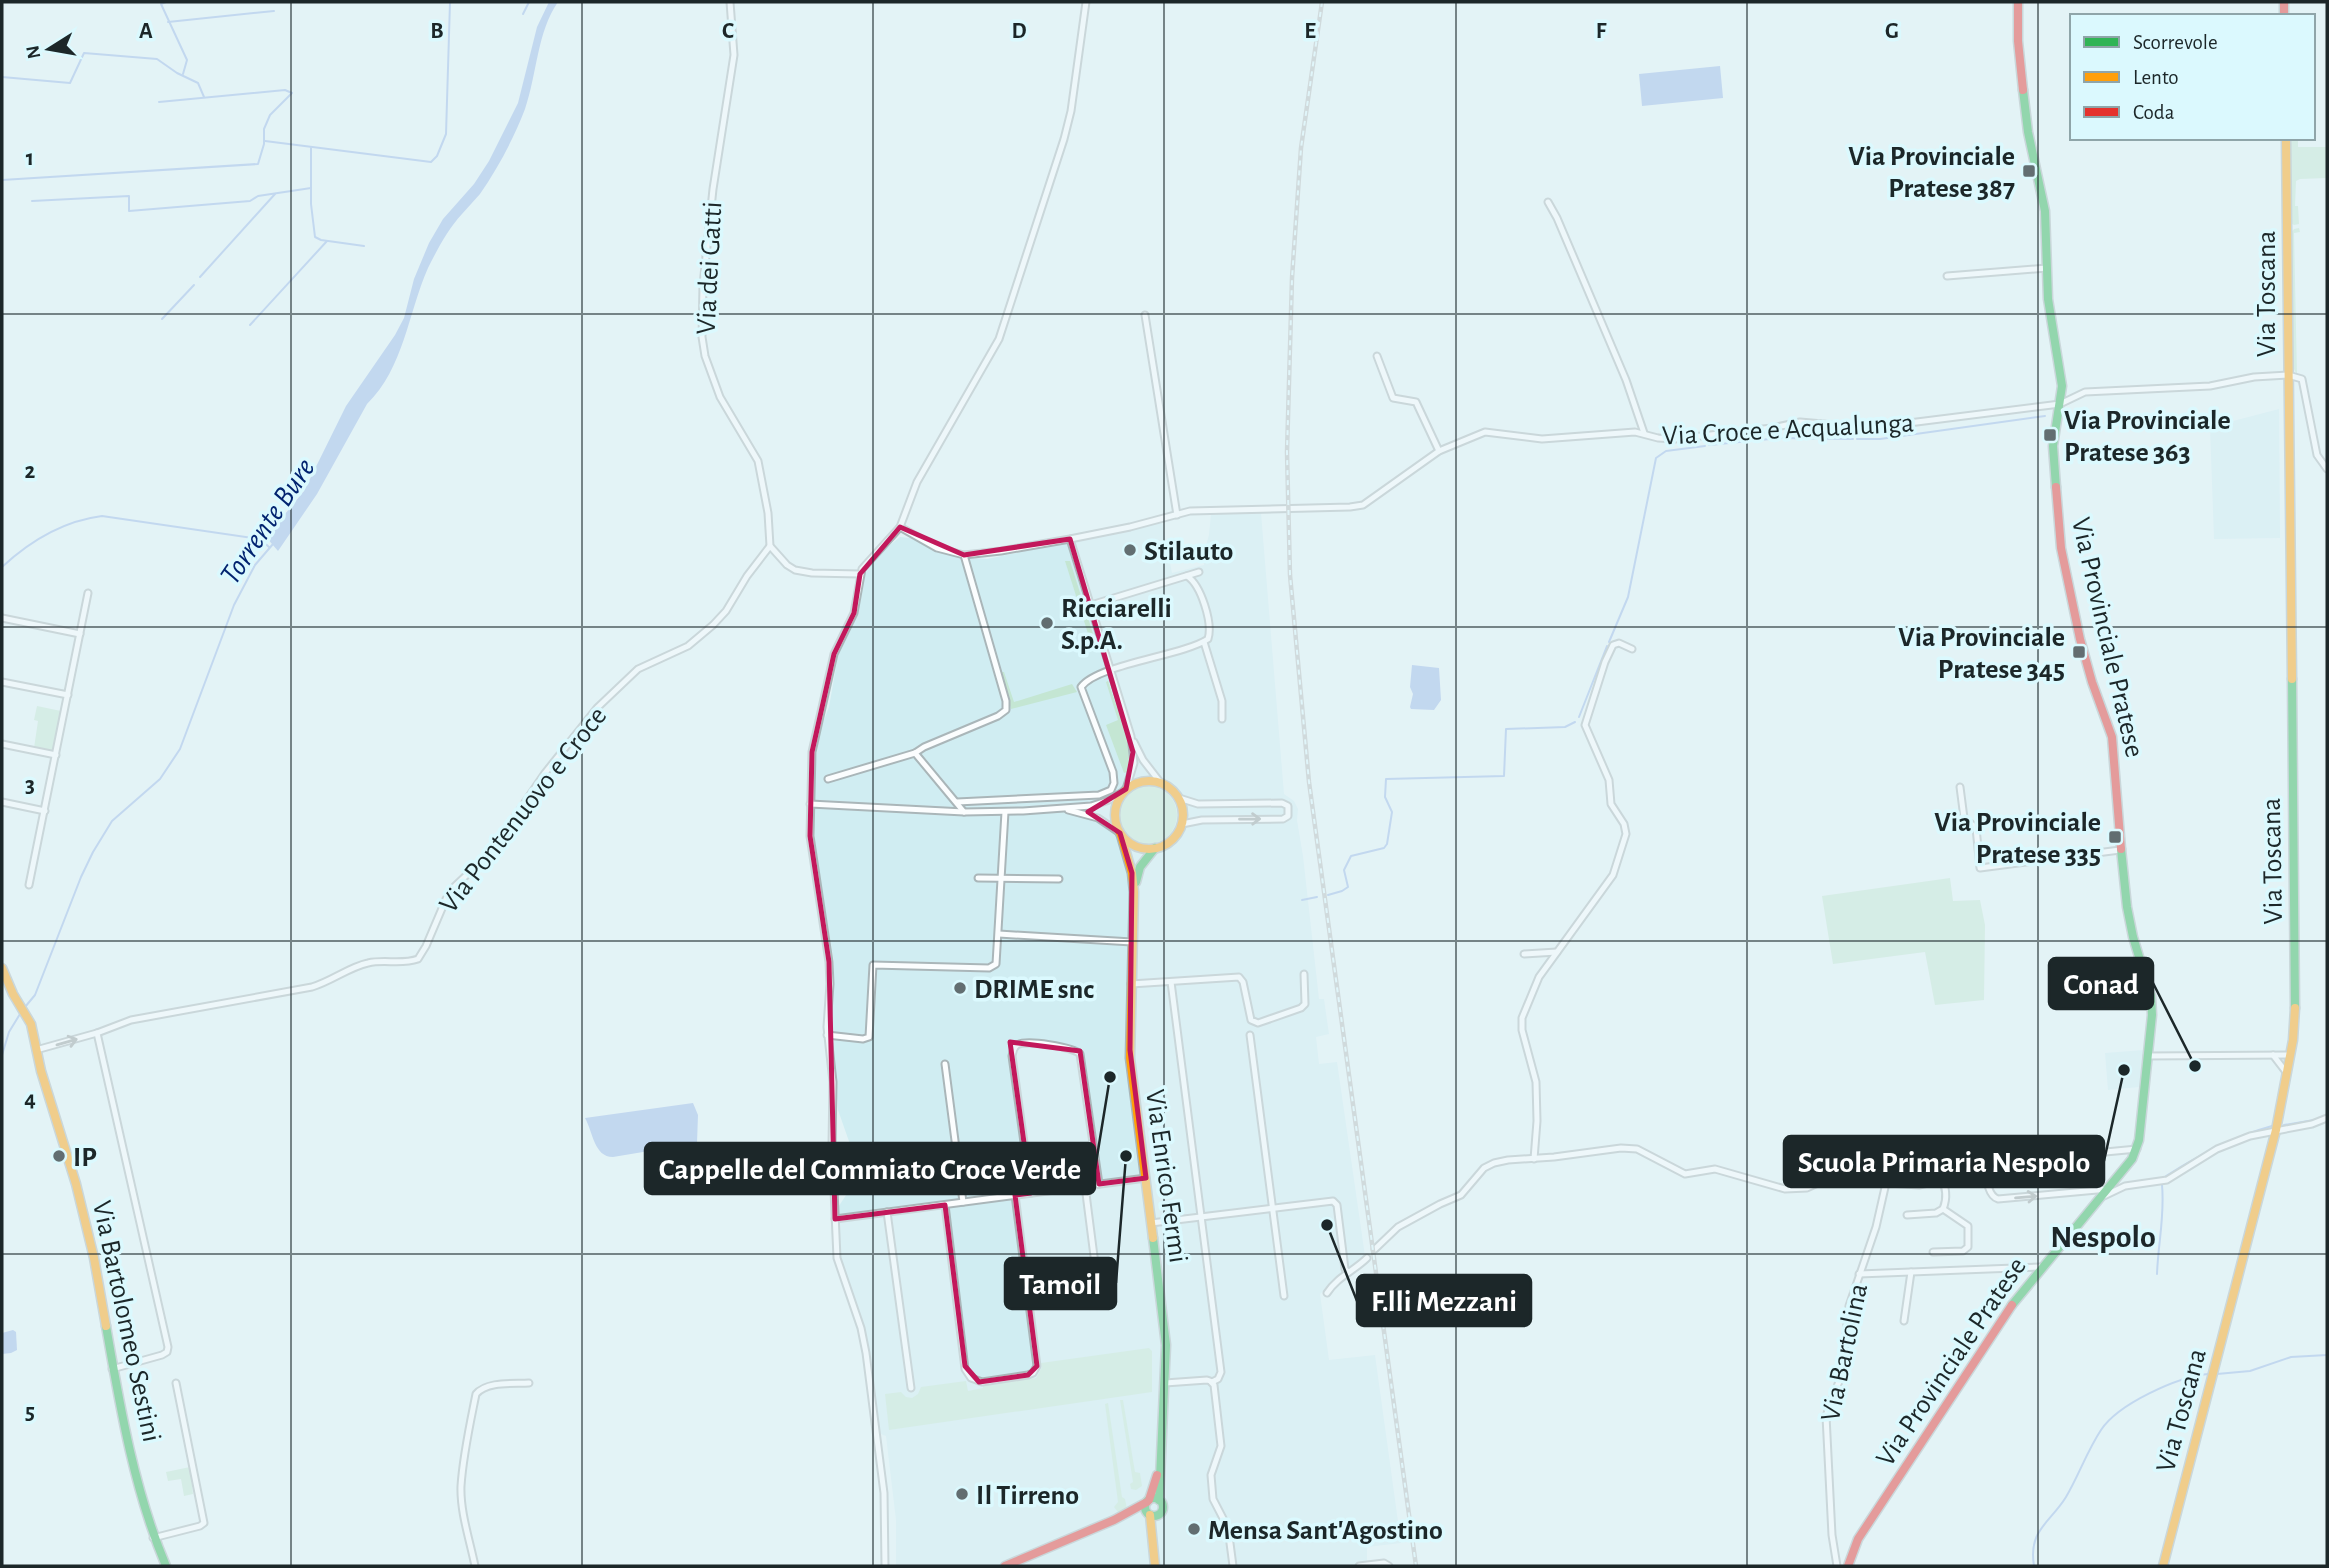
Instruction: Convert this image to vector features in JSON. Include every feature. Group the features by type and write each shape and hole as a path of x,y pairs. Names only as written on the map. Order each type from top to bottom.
{"street":[{"name":"Via dei Gatti","path":"730,2 734,55 713,189 703,285 702,337 705,356 720,397 758,461 768,513 770,546"},
{"path":"885,1566 884,1493 866,1353 861,1328 838,1264 832,1144 834,1094 827,1035 830,962 811,849 810,804 814,743 834,653 854,613 860,574 900,527 917,482 985,365 1006,323 1071,111 1086,2"},
{"name":"Via Provinciale Pratese","path":"1848,1566 1858,1539 2000,1322 2041,1267 2101,1198 2137,1149 2152,1015 2151,996 2133,937 2120,850 2112,737 2080,639 2061,548 2053,446 2062,386 2051,329 2045,211 2028,132 2018,41 2018,2"},
{"name":"Via Toscana","path":"2162,1566 2276,1130 2294,1031 2286,140"},
{"path":"1548,202 1626,380 1644,433"},
{"path":"1947,276 2047,268"},
{"path":"1145,315 1177,515"},
{"path":"1377,356 1393,398 1416,402 1439,451"},
{"path":"2288,375 2302,379 2317,455 2327,469"},
{"name":"Via Croce e Acqualunga","path":"964,555 1070,538 1193,511 1363,505 1439,451 1485,432 1542,439 1624,432 1675,439 1772,428 1800,422 1869,428 2060,404 2085,392 2210,386 2249,377 2288,375"},
{"path":"828,779 915,753 998,716 1007,707 964,555 937,548 900,527"},
{"path":"1070,538 1131,736 1143,760 1160,782 1172,789 1179,799 1183,812 1182,824 1171,841 1155,848 1140,867 1134,892"},
{"path":"770,546 786,565 795,570 860,574"},
{"name":"Via Pontenuovo e Croce","path":"36,1050 151,1015 312,987 367,963 407,962 418,959 451,892 491,852 545,773 597,708 638,669 688,646 721,618 747,576 770,546"},
{"path":"1091,605 1199,572"},
{"path":"957,802 1099,795 1108,792 1114,783 1114,772 1081,687 1085,682 1111,671 1204,642 1209,637 1210,625 1197,584 1187,576"},
{"path":"29,885 88,593"},
{"path":"2,618 80,634"},
{"path":"1204,642 1222,701 1222,719"},
{"path":"1534,1159 1536,1082 1522,1022 1536,981 1573,927 1610,881 1625,841 1625,824 1612,807 1609,780 1585,725 1613,645 1619,643 1632,649"},
{"path":"2,682 68,695"},
{"path":"1131,736 1133,763 1115,815 1132,873 1134,892"},
{"path":"2,744 56,755"},
{"path":"915,753 964,812"},
{"path":"810,804 964,812 1065,809 1102,803 1142,781 1160,782"},
{"path":"1960,787 1964,818 1976,828 1980,868 2120,850"},
{"path":"1179,799 1201,804 1282,803 1286,804 1289,810 1288,816 1283,819 1202,820 1182,824"},
{"path":"2,802 45,811"},
{"path":"1065,809 1098,818 1135,846 1155,848"},
{"path":"827,1035 863,1039 869,1037 873,965 992,967 998,962 1005,812"},
{"path":"978,878 1059,879"},
{"name":"Via Enrico Fermi","path":"1134,892 1130,1058 1164,1326 1165,1383 1160,1465"},
{"path":"999,934 1132,942"},
{"path":"1524,954 1557,952"},
{"name":"Via Bartolomeo Sestini","path":"2,968 6,993 20,1005 31,1021 36,1050 86,1224 112,1369 153,1538 166,1566"},
{"path":"1131,984 1241,978 1251,1020 1258,1023 1301,1009 1305,1004 1304,974"},
{"path":"1165,1383 1203,1380 1212,1382 1218,1379 1222,1372 1171,982"},
{"path":"97,1033 168,1348 164,1355 112,1369"},
{"path":"1250,1035 1284,1296"},
{"path":"1031,1193 1013,1051 1022,1043 1067,1047 1079,1052 1099,1184"},
{"path":"2273,1055 2287,1074"},
{"path":"2147,1056 2290,1055"},
{"path":"945,1064 964,1202"},
{"path":"2101,1198 2124,1185 2167,1180 2228,1144 2250,1136 2312,1124 2327,1118"},
{"path":"1375,1248 1398,1227 1461,1195 1489,1165 1503,1161 1621,1148 1637,1149 1685,1174 1715,1169 1785,1189 1807,1188 1827,1178 1919,1185 1928,1183 1954,1166 2137,1149"},
{"path":"1985,1163 1990,1193 1995,1198 2108,1189"},
{"path":"1907,1216 1936,1213 1943,1209 1946,1190 1940,1175"},
{"path":"835,1219 1146,1178"},
{"name":"Via Bartolina","path":"1837,1566 1832,1535 1826,1416 1840,1376 1849,1306 1879,1218 1886,1184"},
{"path":"1085,1186 1099,1295"},
{"path":"945,1205 968,1375 979,1382 1028,1375 1035,1371 1037,1366 1015,1195"},
{"path":"1151,1223 1332,1201 1337,1203 1345,1269 1348,1272"},
{"path":"1933,1252 1959,1252 1968,1247 1968,1226 1943,1209"},
{"path":"887,1212 911,1388"},
{"path":"1328,1293 1348,1272 1353,1271 1367,1258"},
{"path":"1859,1273 2041,1267"},
{"path":"1904,1321 1911,1272"},
{"path":"1212,1382 1221,1446 1211,1475 1213,1499 1227,1525 1233,1566"},
{"path":"153,1538 200,1526 204,1522 176,1383"},
{"path":"475,1566 461,1487 476,1394 478,1390 489,1386 529,1383"},
{"path":"1131,1512 1152,1514 1163,1507 1159,1500 1160,1465"},
{"path":"1155,1566 1152,1514 1145,1508 1160,1465"},
{"path":"1004,1566 1131,1512 1148,1501 1159,1500"},
{"path":"1359,1566 1384,1563 1389,1566"}],"highlighted area":[{"path":"900,527 964,555 1070,539 1133,752 1126,789 1088,812 1120,833 1132,873 1130,1050 1146,1178 1099,1184 1080,1051 1010,1042 1031,1193 1015,1195 1037,1366 1028,1375 979,1382 965,1366 945,1205 835,1219 829,962 810,836 812,752 834,654 854,613 860,574"}],"shaded area":[{"path":"2279,409 2280,538 2214,539 2210,427"},
{"path":"1261,513 1284,794 1294,801 1298,809 1297,820 1319,999 1324,999 1329,1034 1316,1037 1319,1064 1337,1062 1365,1256 1320,1294 1329,1360 1375,1355 1401,1543 1367,1547 1367,1566 896,1566 896,1520 886,1436 873,1431 860,1339 833,1256 831,1218 856,1180 856,1148 851,1147 838,1110 831,1025 834,962 816,855 814,827 814,774 820,730 829,707 839,650 857,617 865,574 878,555 900,537 910,538 954,556 987,559 1162,522 1172,573 1204,565 1203,555 1211,514"},
{"path":"2144,1050 2139,1087 2108,1090 2105,1053"}],"green space":[{"path":"2291,140 2298,140 2298,147 2327,147 2327,178 2296,181 2295,206 2298,206 2299,224 2291,223"},
{"path":"2299,228 2300,232 2294,233 2297,375 2293,367 2291,233"},
{"path":"1065,561 1070,561 1095,640 1091,643"},
{"path":"1001,672 1004,672 1014,702 1072,684 1077,692 1011,709"},
{"path":"1108,681 1129,750 1127,772 1124,773 1106,725 1118,720 1106,682"},
{"path":"37,706 61,711 52,752 34,748"},
{"path":"1148,786 1169,794 1177,815 1169,836 1148,844 1127,836 1119,815 1127,794"},
{"path":"1950,878 1953,901 1980,900 1985,925 1984,1000 1935,1005 1925,952 1833,964 1822,896"},
{"path":"1149,1348 1152,1351 1152,1392 889,1430 885,1394 901,1392 912,1398 918,1394 921,1387 966,1381 968,1391 983,1388 983,1385 1036,1378 1042,1367 1041,1363"},
{"path":"1120,1400 1123,1400 1135,1472 1140,1473 1142,1486 1136,1490 1131,1489 1130,1484 1133,1482"},
{"path":"1108,1403 1122,1497 1127,1509 1118,1512 1114,1507 1118,1502 1105,1404"},
{"path":"190,1467 193,1494 184,1496 181,1479 168,1481 166,1472"}],"water":[{"path":"549,2 558,2 541,40 529,96 511,142 480,194 457,220 439,247 421,285 404,339 389,374 367,404 317,494 278,551 266,537 304,491 346,406 395,335 404,318 414,279 429,243 443,219 474,184 489,161 518,103 537,27"},
{"path":"1720,66 1723,98 1642,106 1639,74"},
{"path":"1412,665 1439,668 1441,700 1434,710 1410,707 1413,694 1410,687"},
{"path":"693,1103 698,1115 697,1143 613,1157 602,1153 598,1148 585,1118"},
{"path":"13,1330 16,1332 17,1350 2,1354 2,1333"}],"waterway":[{"path":"166,2 161,4 187,60 183,74"},
{"path":"265,141 431,162 437,156 446,134 450,2"},
{"path":"523,14 529,2"},
{"path":"168,22 274,11"},
{"path":"2,77 70,83 84,53 157,59 198,83 204,97"},
{"path":"2,180 258,164 264,144 264,129 270,115 292,93 285,90 159,102"},
{"path":"311,148 311,204 315,237 364,246"},
{"path":"32,201 129,196 129,211 250,201 258,196 311,188"},
{"path":"200,277 275,194"},
{"path":"250,325 327,241"},
{"path":"162,319 194,285"},
{"path":"1857,439 1880,439 2045,416"},
{"path":"1774,438 1853,439"},
{"path":"1709,445 1770,439"},
{"path":"1609,642 1628,597 1656,458 1666,451 1705,446"},
{"path":"2,567 24,549 61,527 102,516 260,539 269,547"},
{"name":"Torrente Bure","path":"25,1007 35,995 93,852 112,821 160,779 180,749 234,605 255,565 273,544"},
{"path":"1579,717 1607,646"},
{"path":"1328,895 1348,887 1344,870 1351,856 1384,848 1387,844 1392,812 1385,797 1386,779 1504,776 1506,729 1565,727 1575,722"},
{"path":"1302,900 1317,897"},
{"name":"Torrente Bure","path":"2,1055 9,1032 20,1014"},
{"path":"2284,1125 2314,1120"},
{"path":"2166,1176 2217,1147 2272,1126"},
{"path":"2157,1274 2163,1207 2162,1185"},
{"path":"2217,1374 2250,1371 2291,1357 2327,1355"},
{"path":"2034,1566 2033,1554 2037,1535 2066,1497 2096,1438 2109,1420 2149,1393 2181,1380 2208,1374"}],"railway":[{"path":"1322,2 1301,148 1292,278 1287,452 1290,575 1309,782 1416,1566"}],"traffic: fast":[{"path":"2023,90 2028,132 2045,211 2048,299 2062,386 2053,446 2056,487"},
{"path":"2292,679 2295,1008"},
{"path":"1136,882 1140,867 1155,848"},
{"path":"2012,1305 2132,1159 2139,1140 2152,1015 2151,996 2133,937 2121,849"},
{"path":"1153,1238 1166,1345 1159,1500"},
{"path":"106,1326 137,1478 166,1566"},
{"path":"1154,1498 1160,1501 1163,1507 1160,1513 1154,1516 1148,1513 1145,1507 1148,1501 1154,1498"}],"traffic: slow":[{"path":"2286,140 2292,679"},
{"path":"1156,781 1177,796 1183,808 1183,815 1181,828 1173,839 1156,849 1142,849 1125,839 1117,828 1115,808 1125,791 1136,783 1156,781"},
{"path":"1121,835 1132,873 1134,892 1130,1058 1153,1238"},
{"path":"2,968 13,994 31,1024 41,1071 76,1184 94,1258 106,1326"},
{"path":"2163,1566 2276,1130 2293,1040 2295,1008"},
{"path":"1150,1515 1155,1566"}],"traffic: jam":[{"path":"2018,2 2018,41 2023,90"},
{"path":"2284,2 2284,14"},
{"path":"2056,487 2061,548 2080,639 2112,737 2121,849"},
{"path":"1848,1566 1858,1539 2012,1305"},
{"path":"1149,1500 1157,1475"},
{"path":"1005,1566 1114,1520 1147,1502"}],"place":[{"name":"Via Provinciale Pratese 387","path":"2029,171"},
{"name":"Via Provinciale Pratese 363","path":"2050,435"},
{"name":"Stilauto","path":"1130,550"},
{"name":"Ricciarelli S.p.A.","path":"1047,623"},
{"name":"Via Provinciale Pratese 345","path":"2079,652"},
{"name":"Via Provinciale Pratese 335","path":"2115,837"},
{"name":"DRIME snc","path":"960,988"},
{"name":"Conad","path":"2195,1066"},
{"name":"Scuola Primaria Nespolo","path":"2124,1070"},
{"name":"Cappelle del Commiato Croce Verde","path":"1110,1077"},
{"name":"IP","path":"59,1156"},
{"name":"Tamoil","path":"1126,1156"},
{"name":"F.lli Mezzani","path":"1327,1225"},
{"name":"Il Tirreno","path":"962,1494"},
{"name":"Mensa Sant'Agostino","path":"1194,1529"}],"district":[{"name":"Nespolo","path":"2103,1236"}]}
